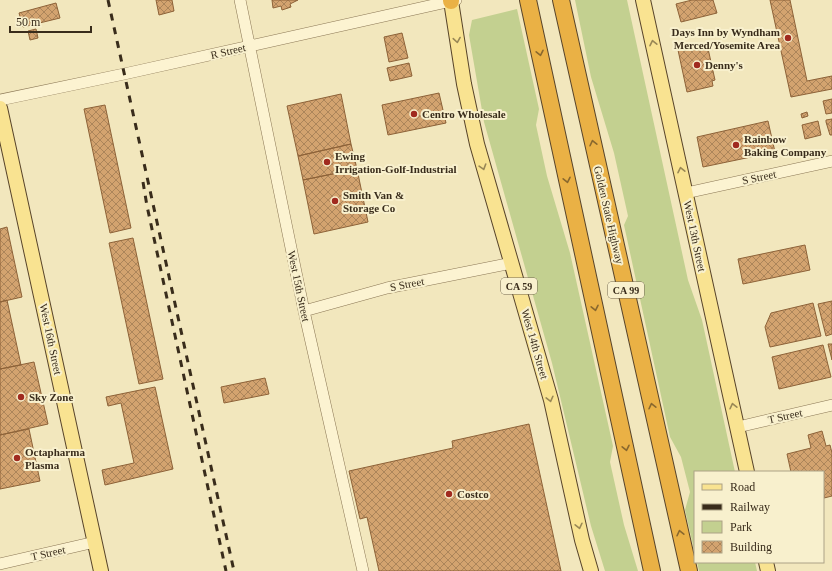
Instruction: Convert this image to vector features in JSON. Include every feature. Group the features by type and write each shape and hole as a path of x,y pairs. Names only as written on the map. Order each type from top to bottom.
{"highway":[{"name":"Golden State Highway","path":"562,4 689,571"},
{"name":"CA 99","path":"530,8 652,571"}],"main road":[{"name":"West 14th Street","path":"452,0 464,84 477,144 551,400 580,533 591,571"},
{"name":"West 13th Street","path":"643,0 747,471"},
{"name":"West 16th Street","path":"0,108 101,571"}],"street":[{"name":"West 15th Street","path":"240,0 304,311 363,571"},
{"name":"R Street","path":"0,100 124,74 452,0"},
{"name":"S Street","path":"686,193 832,161"},
{"name":"S Street","path":"304,311 387,288 512,263"},
{"name":"T Street","path":"738,427 832,405"},
{"name":"T Street","path":"0,564 95,542"}],"green space":[{"path":"575,0 627,0 688,280 702,320 735,471 694,471 694,550 685,510 690,492 681,457 670,437 624,225 628,216 614,153 591,77"},
{"path":"517,9 539,109 536,125 547,176 570,253 613,446 610,462 624,525 638,571 605,571 591,526 552,363 484,122 469,35 472,20"},
{"path":"697,563 755,563 757,571 699,571"}],"building":[{"path":"156,0 172,0 174,11 159,15"},
{"path":"272,0 298,0 290,4 291,7 282,10 281,6 273,8"},
{"path":"692,0 713,0 717,13 681,22 676,4"},
{"name":"Days Inn by Wyndham Merced/Yosemite Area","path":"770,0 790,0 807,81 832,76 832,89 791,97"},
{"path":"56,3 60,18 23,27 19,13"},
{"path":"36,29 38,38 30,40 28,31"},
{"path":"402,33 408,58 389,62 384,37"},
{"name":"Denny's","path":"707,44 715,80 712,81 713,86 687,92 678,50"},
{"path":"409,63 412,76 390,81 387,68"},
{"name":"Centro Wholesale","path":"439,93 446,123 388,135 382,105"},
{"path":"341,94 351,144 298,156 287,106"},
{"path":"832,99 832,113 826,114 823,101"},
{"path":"105,105 131,228 110,233 84,109"},
{"path":"807,112 808,116 802,118 801,114"},
{"path":"832,119 832,135 830,135 826,120"},
{"name":"Rainbow Baking Company","path":"768,121 775,152 703,167 697,137"},
{"path":"818,121 821,135 805,139 802,125"},
{"name":"Ewing Irrigation-Golf-Industrial","path":"351,144 357,169 303,180 298,156"},
{"name":"Smith Van & Storage Co","path":"357,169 368,222 314,234 303,180"},
{"path":"7,227 22,297 0,302 0,229"},
{"path":"133,238 163,379 139,384 109,243"},
{"path":"805,245 810,270 743,284 738,259"},
{"path":"7,300 21,365 0,369 0,302"},
{"path":"832,301 832,334 826,336 818,304"},
{"path":"813,303 821,336 770,347 765,327 771,313"},
{"path":"828,344 832,344 832,360"},
{"path":"823,345 831,377 779,389 772,357"},
{"name":"Sky Zone","path":"34,362 48,424 0,435 0,369"},
{"path":"265,378 269,394 224,403 221,387"},
{"path":"155,387 173,469 105,485 102,470 134,463 121,403 108,406 106,397"},
{"name":"Costco","path":"529,424 561,571 379,571 367,517 360,519 349,471 453,448 452,441"},
{"name":"Octapharma Plasma","path":"29,429 40,481 0,489 0,435"},
{"path":"822,431 826,446 830,445 832,453 832,496 824,498 824,471 791,471 787,454 811,448 808,435"}],"railway":[{"path":"108,0 234,571"},
{"path":"143,182 226,571"}],"place":[{"name":"Days Inn by Wyndham Merced/Yosemite Area","path":"788,38"},
{"name":"Denny's","path":"697,65"},
{"name":"Centro Wholesale","path":"414,114"},
{"name":"Rainbow Baking Company","path":"736,145"},
{"name":"Ewing Irrigation-Golf-Industrial","path":"327,162"},
{"name":"Smith Van & Storage Co","path":"335,201"},
{"name":"Sky Zone","path":"21,397"},
{"name":"Octapharma Plasma","path":"17,458"},
{"name":"Costco","path":"449,494"}]}
